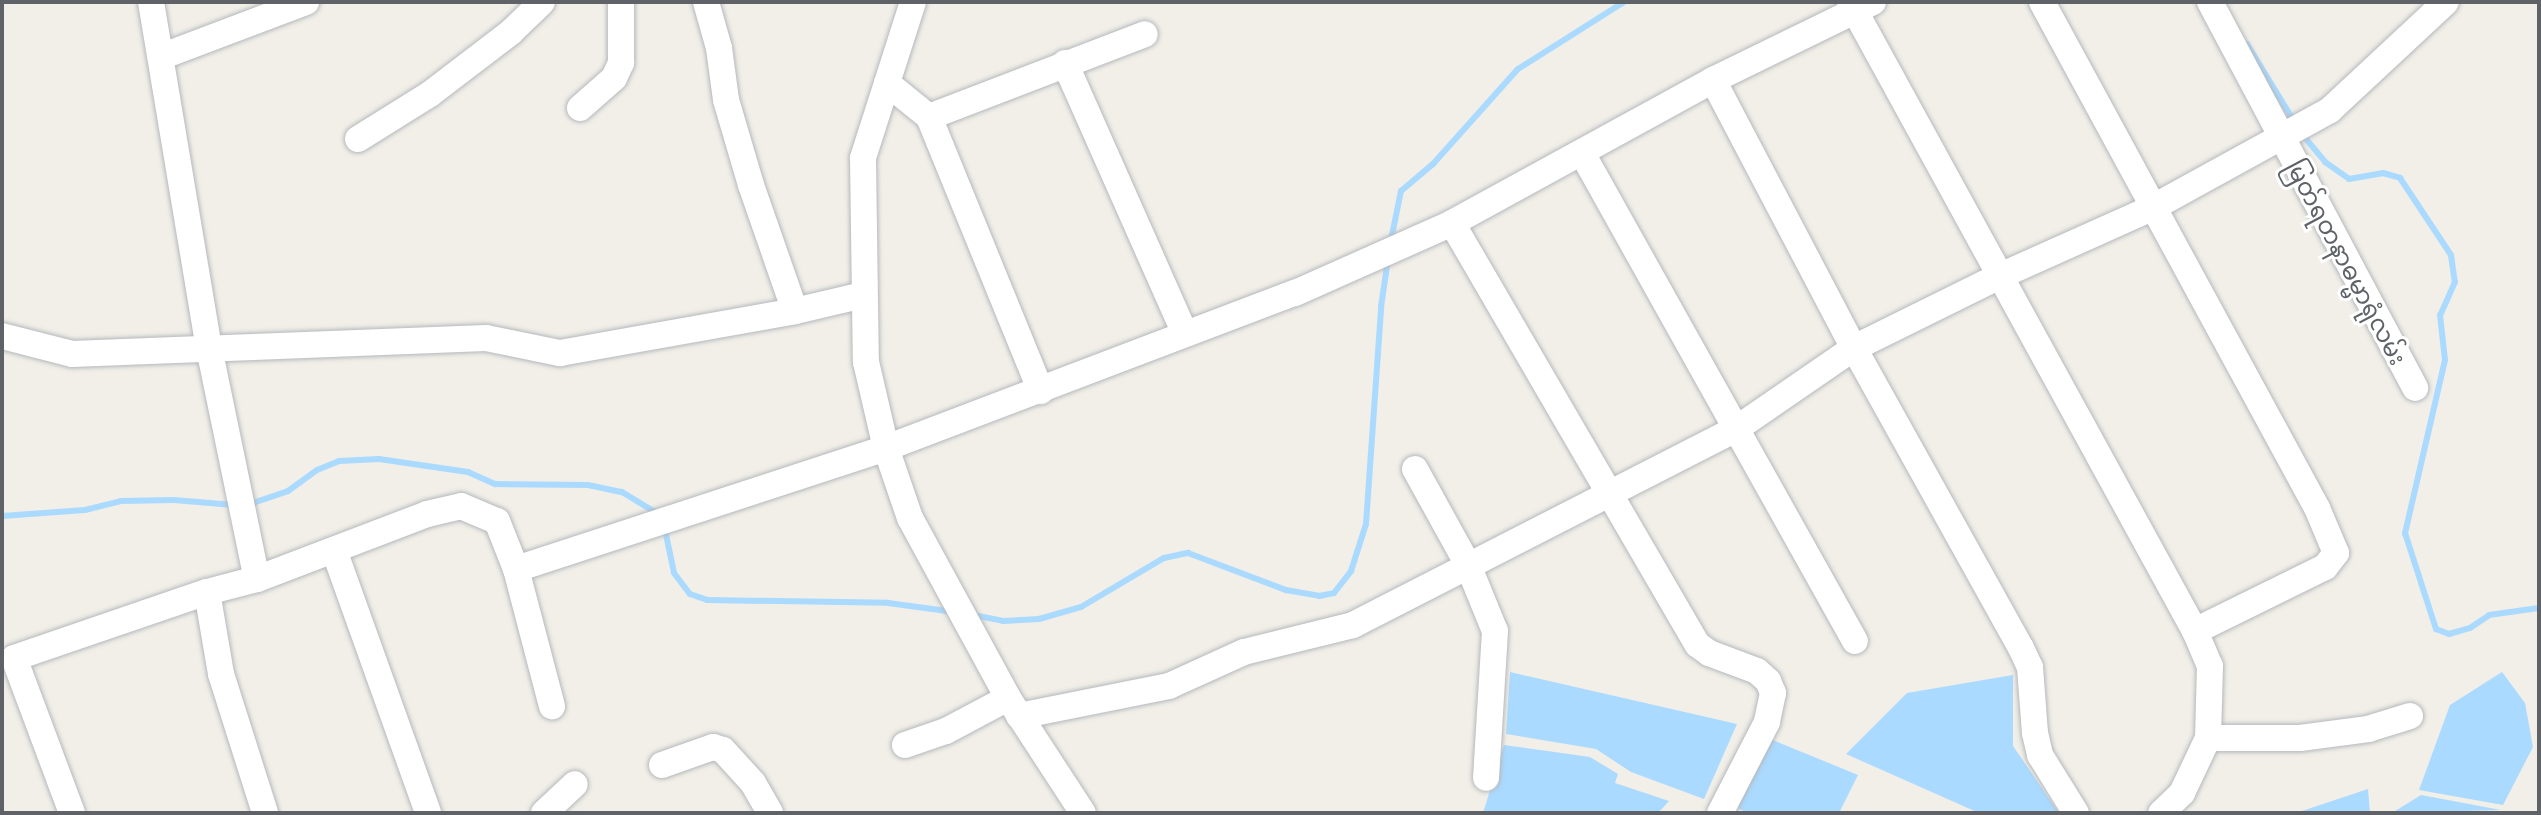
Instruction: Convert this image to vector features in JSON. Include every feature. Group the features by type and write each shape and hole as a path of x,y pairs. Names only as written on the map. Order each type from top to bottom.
{"street":[{"path":"151,2 163,56 209,348 257,579"},
{"path":"163,56 306,2"},
{"path":"358,139 430,94 511,32 542,2"},
{"path":"580,108 614,78 621,63 621,2"},
{"path":"706,2 719,48 726,100 751,185 795,311"},
{"path":"913,2 863,158 866,362 886,448 910,518 1014,707 1083,813"},
{"path":"2042,2 2311,495 2336,553 2325,567 2195,631"},
{"name":"မြတ်ရတနာဓမ္မာရုံလမ်း","path":"2210,2 2293,129 2415,388"},
{"path":"905,745 1014,707 1169,686 1244,652 1353,625 1609,491 1736,429 1854,348 2000,276 2152,208 2330,110 2379,68 2446,2"},
{"path":"516,569 886,448 1041,391 1184,332 1295,293 1452,223 1713,80 1859,5 2000,276 2195,631 2210,666 2208,738 2182,793 2161,813"},
{"path":"929,117 1145,34"},
{"path":"1065,63 1184,332"},
{"path":"1713,80 1854,348 2021,648 2030,667 2035,733 2040,755 2076,813"},
{"path":"887,83 929,117 1041,391"},
{"path":"1582,153 1855,641"},
{"path":"1452,223 1698,645 1709,653 1757,671 1768,681 1773,693 1767,722 1720,813"},
{"path":"2,336 72,354 486,338 560,353 795,311 863,295"},
{"path":"1415,469 1468,565 1495,631 1486,778"},
{"path":"72,813 8,658 207,592 257,579 427,514 461,506 497,521 516,569 552,706"},
{"path":"334,550 428,813"},
{"path":"207,592 221,674 265,813"},
{"path":"2208,738 2300,738 2368,729 2410,716"},
{"path":"662,765 713,747 723,750 753,783 770,813"},
{"path":"544,813 575,784"}],"water":[{"path":"1510,672 1737,724 1704,799 1631,772 1596,749 1506,734"},
{"path":"2502,672 2525,703 2533,747 2503,805 2419,790 2450,705"},
{"path":"2013,675 2013,746 2059,813 1979,813 1846,754 1907,693"},
{"path":"1763,736 1858,775 1839,813 1748,813 1733,806"},
{"path":"1504,745 1590,757 1618,774 1615,783 1669,801 1658,813 1483,813"},
{"path":"2368,789 2370,813 2296,813"},
{"path":"2421,795 2501,810 2392,813"}],"waterway":[{"path":"1391,240 1401,191 1433,164 1518,69 1624,2"},
{"path":"2247,44 2295,123"},
{"path":"2301,133 2325,162 2349,179 2383,173 2400,178 2451,255 2455,282 2440,315 2445,360 2405,533 2436,629 2449,634 2470,628 2489,615 2539,608"},
{"path":"973,615 1003,621 1039,619 1081,607 1164,558 1188,553 1286,590 1319,596 1334,593 1351,571 1366,524 1381,307 1388,259"},
{"path":"250,504 288,491 317,470 339,461 379,459 468,472 495,484 588,485 622,492 660,515"},
{"path":"2,516 85,510 121,501 174,500 234,505"},
{"path":"664,525 674,573 690,594 707,600 888,603 954,612"}]}
